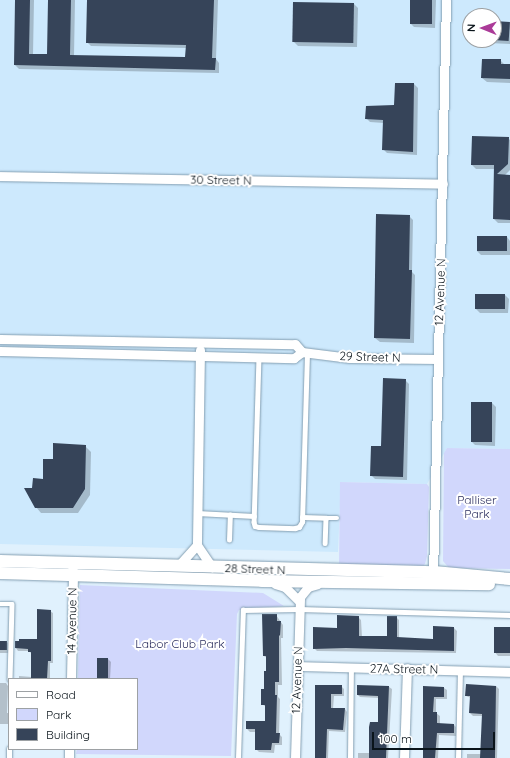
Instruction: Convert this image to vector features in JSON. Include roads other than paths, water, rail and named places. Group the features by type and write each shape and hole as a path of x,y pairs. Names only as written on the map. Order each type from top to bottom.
{"main road":[{"name":"28 Street N","path":"0,561 72,568 262,581 327,581 433,585 510,584"},
{"name":"28 Street N","path":"0,573 72,568 178,566 434,572 510,579"}],"street":[{"name":"12 Avenue N","path":"433,585 446,0"},
{"name":"30 Street N","path":"0,176 443,184"},
{"path":"0,339 295,344 305,352 294,358 0,351"},
{"path":"201,343 197,544 212,567"},
{"name":"29 Street N","path":"305,352 350,358 438,359"},
{"path":"178,566 197,544"},
{"name":"14 Avenue N","path":"70,678 72,568"},
{"path":"262,581 285,587 299,605"},
{"path":"299,605 300,597 308,587 327,581"},
{"name":"12 Avenue N","path":"295,758 299,605"},
{"name":"27A Street N","path":"298,666 510,672"},
{"path":"404,758 407,668"}],"lane":[{"path":"259,357 254,516 255,526 295,528 299,527 302,517 305,352"},
{"path":"197,514 254,516"},
{"path":"229,540 230,515"},
{"path":"302,517 337,518"},
{"path":"325,543 326,518"},
{"path":"0,604 12,604 10,678"},
{"path":"238,758 243,610 299,605 510,615"},
{"path":"350,758 351,668"},
{"path":"458,758 460,670"}],"park label":[{"name":"Palliser Park","path":"477,507"},
{"name":"Labor Club Park","path":"180,644"}]}
